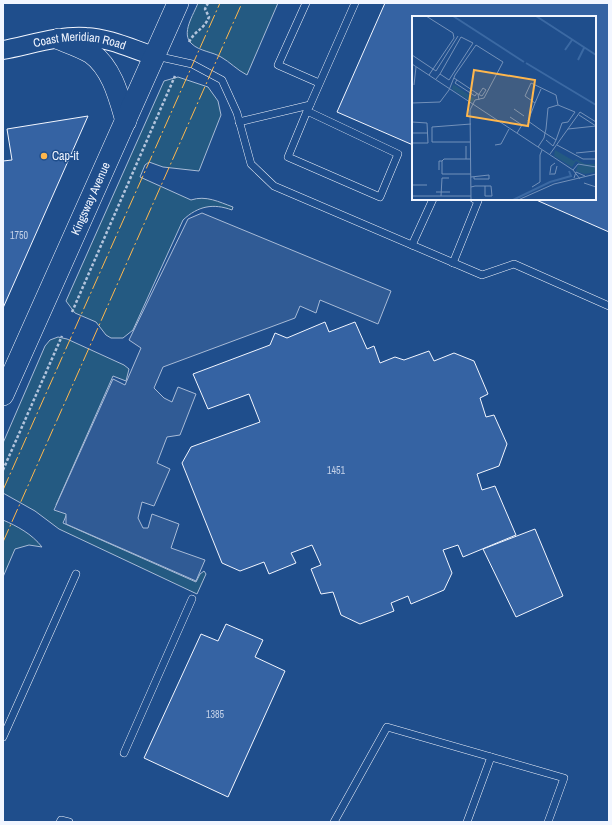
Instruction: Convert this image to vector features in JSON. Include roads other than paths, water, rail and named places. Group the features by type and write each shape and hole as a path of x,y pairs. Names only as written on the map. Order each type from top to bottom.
{"main road":[{"name":"Kingsway Avenue","path":"3,395 178,3"},
{"path":"59,39 90,53 107,70 118,95 126,121"}],"street":[{"name":"Coast Meridian Road","path":"3,50 76,37 96,38 154,56"}],"lane":[{"path":"306,3 278,65 319,83"},
{"path":"239,122 308,108 398,154 380,197 288,157 308,108 319,83 356,3"},
{"path":"154,56 192,64 222,80 239,122 251,164 274,186 482,275 514,264 609,306"},
{"path":"412,245 433,200"},
{"path":"453,262 478,201 476,200"},
{"path":"3,737 76,574"},
{"path":"124,753 192,599"},
{"path":"334,822 387,727 564,778 548,822"},
{"path":"467,822 491,757"},
{"path":"60,822 61,820 69,822"}],"place":[{"name":"Cap-it","path":"44,156"}]}
